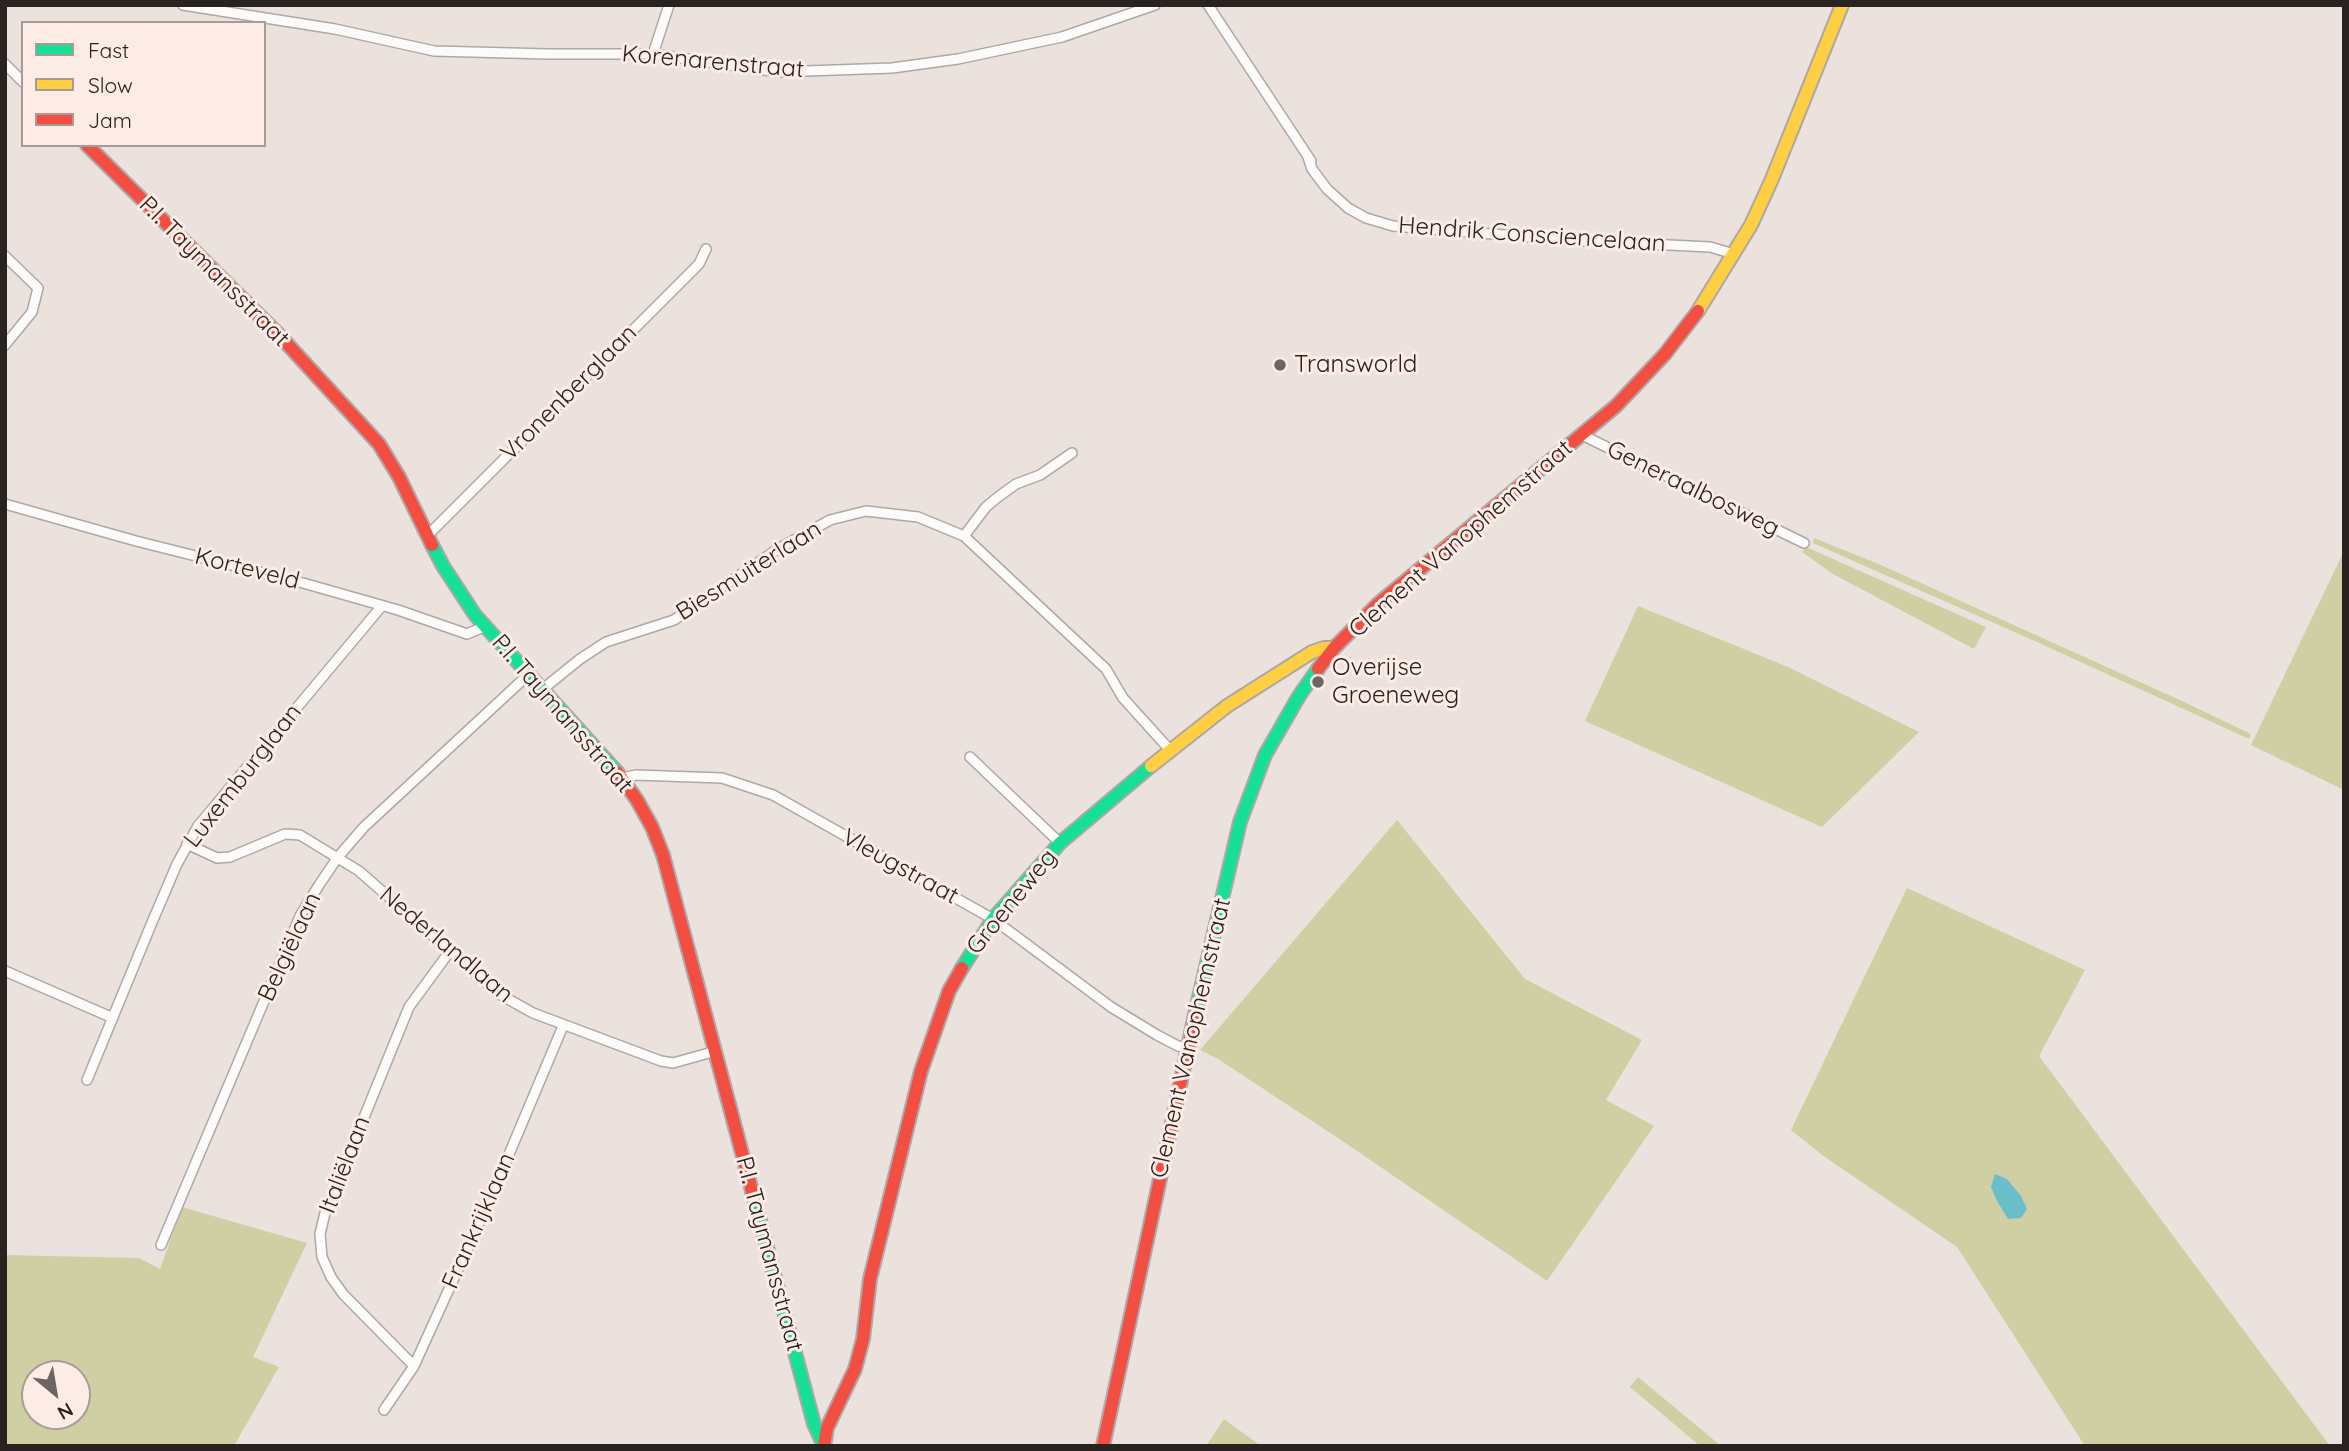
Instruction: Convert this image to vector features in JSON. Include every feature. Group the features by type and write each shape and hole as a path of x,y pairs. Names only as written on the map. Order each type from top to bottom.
{"street":[{"name":"Korenarenstraat","path":"183,5 335,29 434,51 653,54 778,72 892,68 958,59 1062,37 1155,5"},
{"path":"653,54 669,5"},
{"name":"Hendrik Consciencelaan","path":"1208,5 1337,197 1348,208 1366,218 1393,226 1567,240 1710,247 1734,254"},
{"name":"Clement Vanophemstraat","path":"1103,1446 1188,1048 1240,821 1265,755 1299,696 1334,649 1378,604 1582,435 1616,405 1665,354 1704,303 1734,254 1772,179 1842,5"},
{"path":"5,64 21,80"},
{"name":"P.I. Taymansstraat","path":"89,147 279,335 379,444 399,477 443,566 475,615 622,778 652,827 663,855 814,1424 824,1446"},
{"name":"Vronenberglaan","path":"428,535 699,264 706,249"},
{"path":"5,256 38,288 32,312 5,345"},
{"name":"Generaalbosweg","path":"1582,435 1804,543"},
{"path":"964,536 986,507 998,497 1016,484 1040,475 1072,453"},
{"name":"Korteveld","path":"5,504 136,541 303,583 467,634 486,626"},
{"name":"Biesmuiterlaan","path":"543,689 606,642 674,620 778,548 830,520 866,511 918,517 964,536 1106,669 1124,698 1170,750"},
{"name":"Luxemburglaan","path":"87,1080 153,920 187,844 198,826 381,607"},
{"name":"Groeneweg","path":"824,1446 827,1427 855,1369 863,1339 870,1279 921,1071 957,973 993,919 1060,843 1170,750 1227,706 1312,652 1324,648 1334,649"},
{"name":"Belgiëlaan","path":"161,1245 300,916 338,857 364,827 529,674"},
{"path":"970,757 1060,843"},
{"name":"Vleugstraat","path":"622,778 649,775 722,778 773,795 993,919 1111,1007 1157,1035 1188,1048"},
{"name":"Nederlandlaan","path":"187,844 217,858 230,857 285,834 300,835 359,871 499,993 533,1013 563,1027 673,1063 716,1051"},
{"name":"Italiëlaan","path":"414,1366 337,1285 322,1257 320,1234 325,1213 409,1007 450,951"},
{"path":"5,971 113,1018"},
{"name":"Frankrijklaan","path":"384,1410 414,1366 494,1190 563,1027"}],"green space":[{"path":"1814,538 1881,565 2182,701 2251,734 2249,739 1813,543"},
{"path":"1806,547 1986,627 1974,649 1833,574 1802,552"},
{"path":"2344,551 2344,790 2251,745"},
{"path":"1638,606 1788,667 1919,732 1822,827 1585,721"},
{"path":"1397,820 1525,979 1642,1040 1606,1100 1654,1126 1547,1281 1347,1144 1218,1059 1200,1050"},
{"path":"1907,888 2085,970 2039,1056 2330,1446 2085,1446 1957,1247 1822,1155 1791,1130"},
{"path":"182,1207 307,1243 253,1357 279,1367 234,1446 5,1446 5,1255 139,1258 160,1269"},
{"path":"1638,1377 1721,1446 1700,1446 1630,1387"},
{"path":"1224,1419 1261,1446 1206,1446"}],"water":[{"path":"1995,1174 2007,1179 2021,1196 2027,1209 2021,1218 2008,1219 1997,1201 1991,1187"}],"traffic: fast":[{"path":"432,545 475,615 617,772"},
{"path":"1196,1010 1240,822 1265,755 1318,669"},
{"path":"962,968 993,919 1060,843 1151,766"},
{"path":"752,1191 814,1424 824,1446"}],"traffic: slow":[{"path":"1698,311 1751,225 1842,5"},
{"path":"1151,766 1227,706 1312,652 1334,648"}],"traffic: jam":[{"path":"89,147 279,335 379,444 399,477 432,545"},
{"path":"1318,669 1334,648 1378,604 1616,406 1665,354 1698,311"},
{"path":"617,772 652,827 663,855 752,1191"},
{"path":"824,1446 827,1428 855,1369 863,1339 870,1279 921,1071 949,991 962,968"},
{"path":"1103,1446 1196,1010"}],"place":[{"name":"Transworld","path":"1280,365"},
{"name":"Overijse Groeneweg","path":"1318,682"}]}
